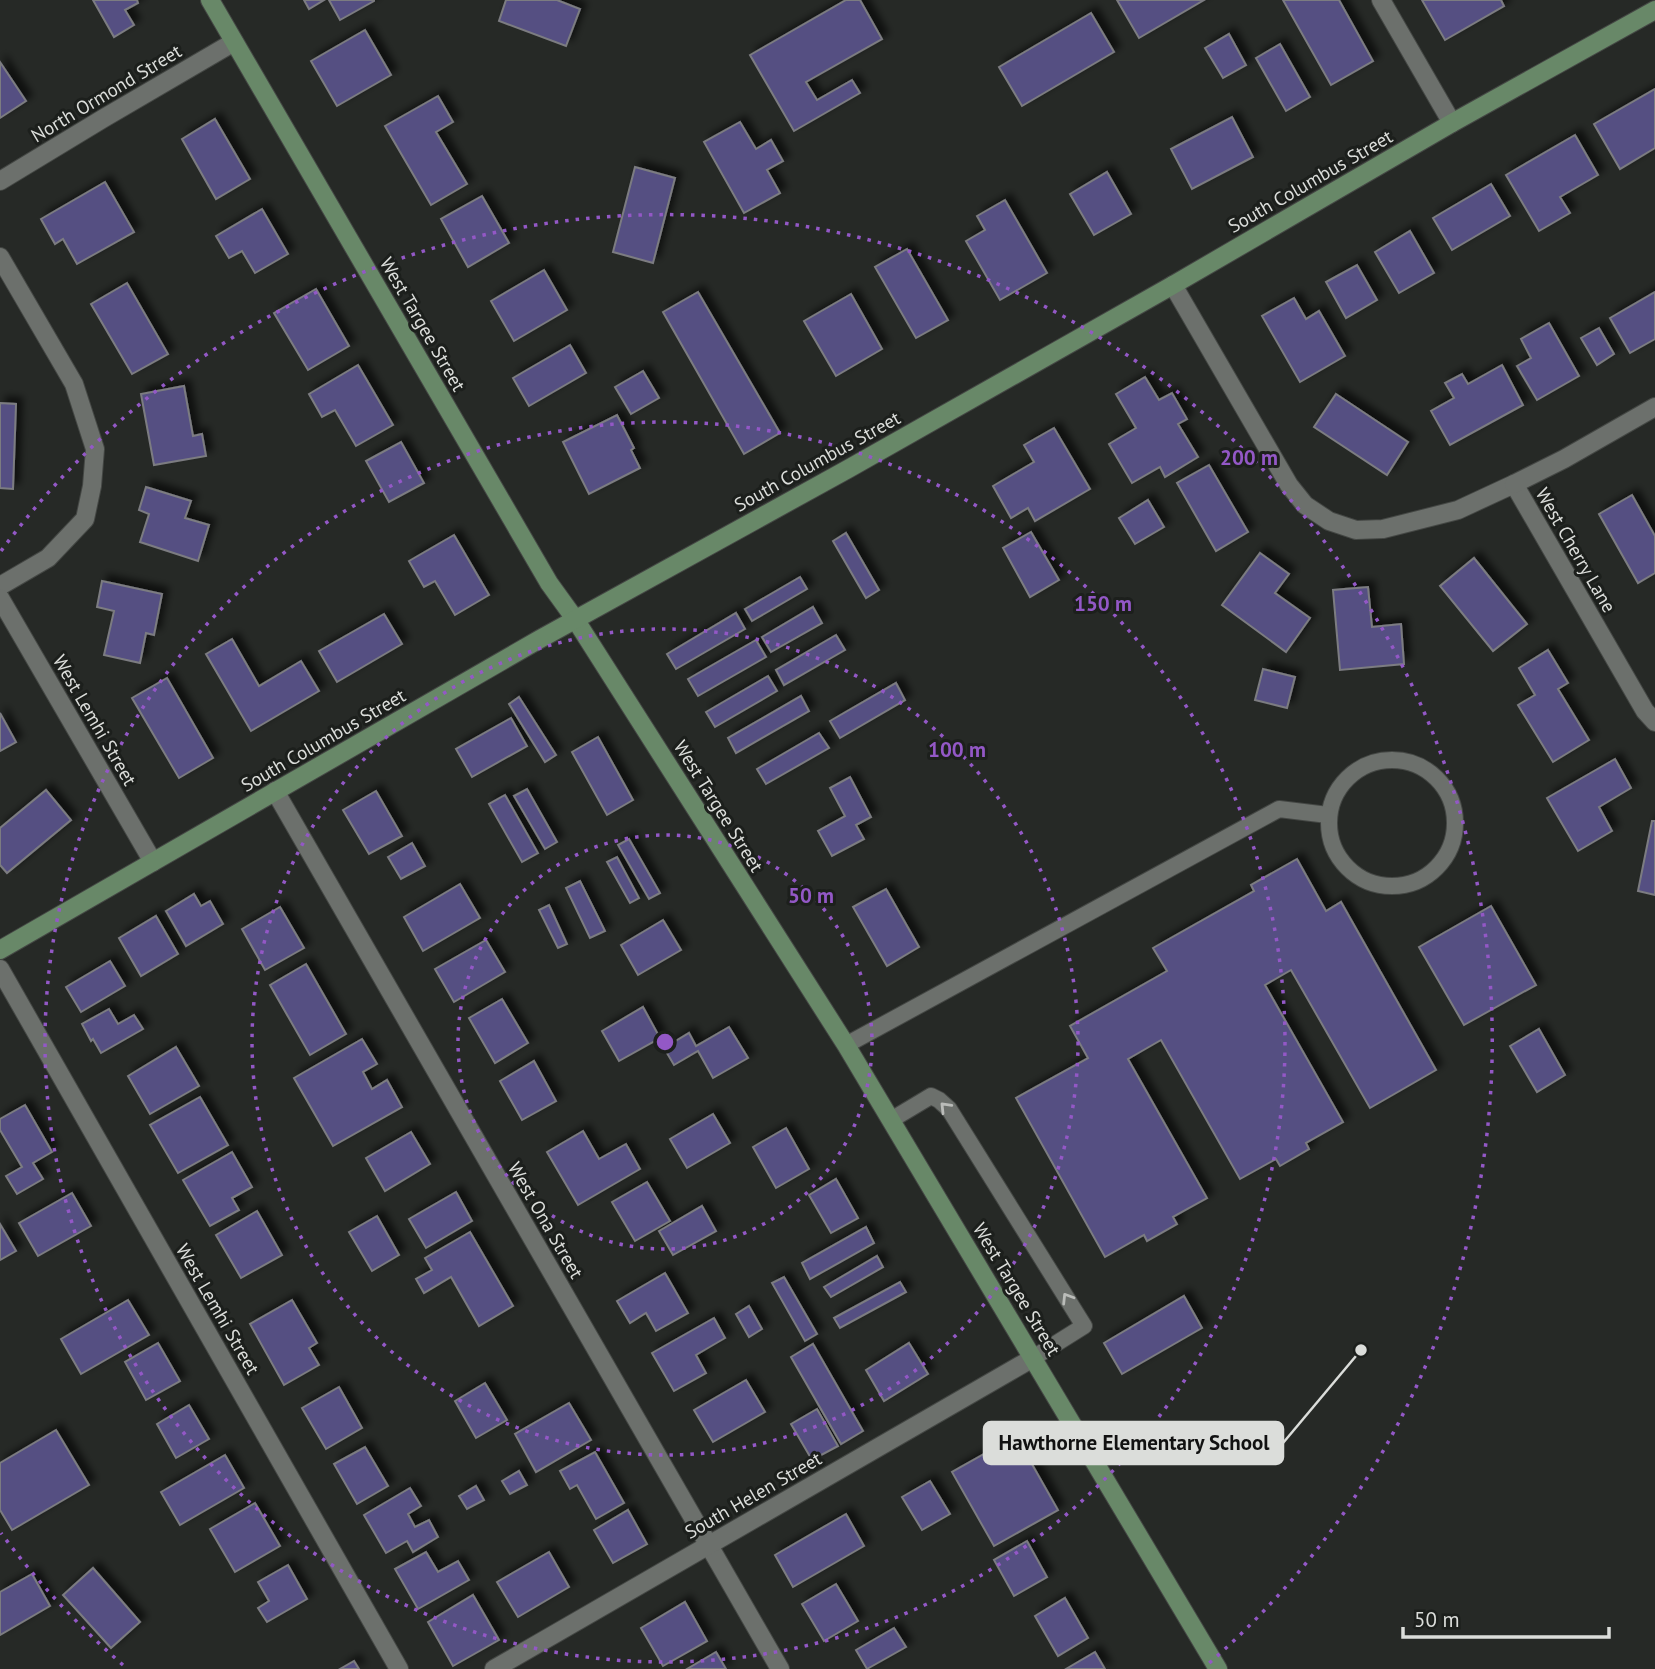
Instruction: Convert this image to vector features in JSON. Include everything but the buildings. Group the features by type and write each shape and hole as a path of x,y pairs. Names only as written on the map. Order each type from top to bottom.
{"street":[{"name":"West Targee Street","path":"210,0 549,583 575,619 846,1045 1218,1669"},
{"path":"1381,0 1452,123"},
{"name":"South Columbus Street","path":"0,950 575,619 848,469 1452,123 1655,10"},
{"name":"North Ormond Street","path":"0,181 234,42"},
{"path":"0,257 74,384 95,449 92,486 85,519 48,558 0,586"},
{"name":"West Cherry Lane","path":"1173,285 1289,485 1305,505 1329,521 1356,530 1383,529 1458,510 1514,485 1645,711 1655,722"},
{"path":"1514,485 1655,407"},
{"name":"West Lemhi Street","path":"0,598 153,862"},
{"name":"West Ona Street","path":"275,792 780,1669"},
{"name":"West Lemhi Street","path":"0,969 399,1669"},
{"name":"South Helen Street","path":"494,1669 1033,1358"}],"lane":[{"path":"1385,759 1407,761 1426,769 1442,784 1452,803 1455,824 1452,845 1441,863 1426,877 1407,885 1387,887 1367,882 1349,871 1336,855 1329,835 1328,815 1334,794 1347,777 1364,765 1385,759"},
{"path":"846,1045 1279,809 1328,815"},
{"path":"891,1120 932,1097 949,1109 1084,1326 1033,1358"}],"place":[{"name":"Hawthorne Elementary School","path":"1361,1350"}]}
